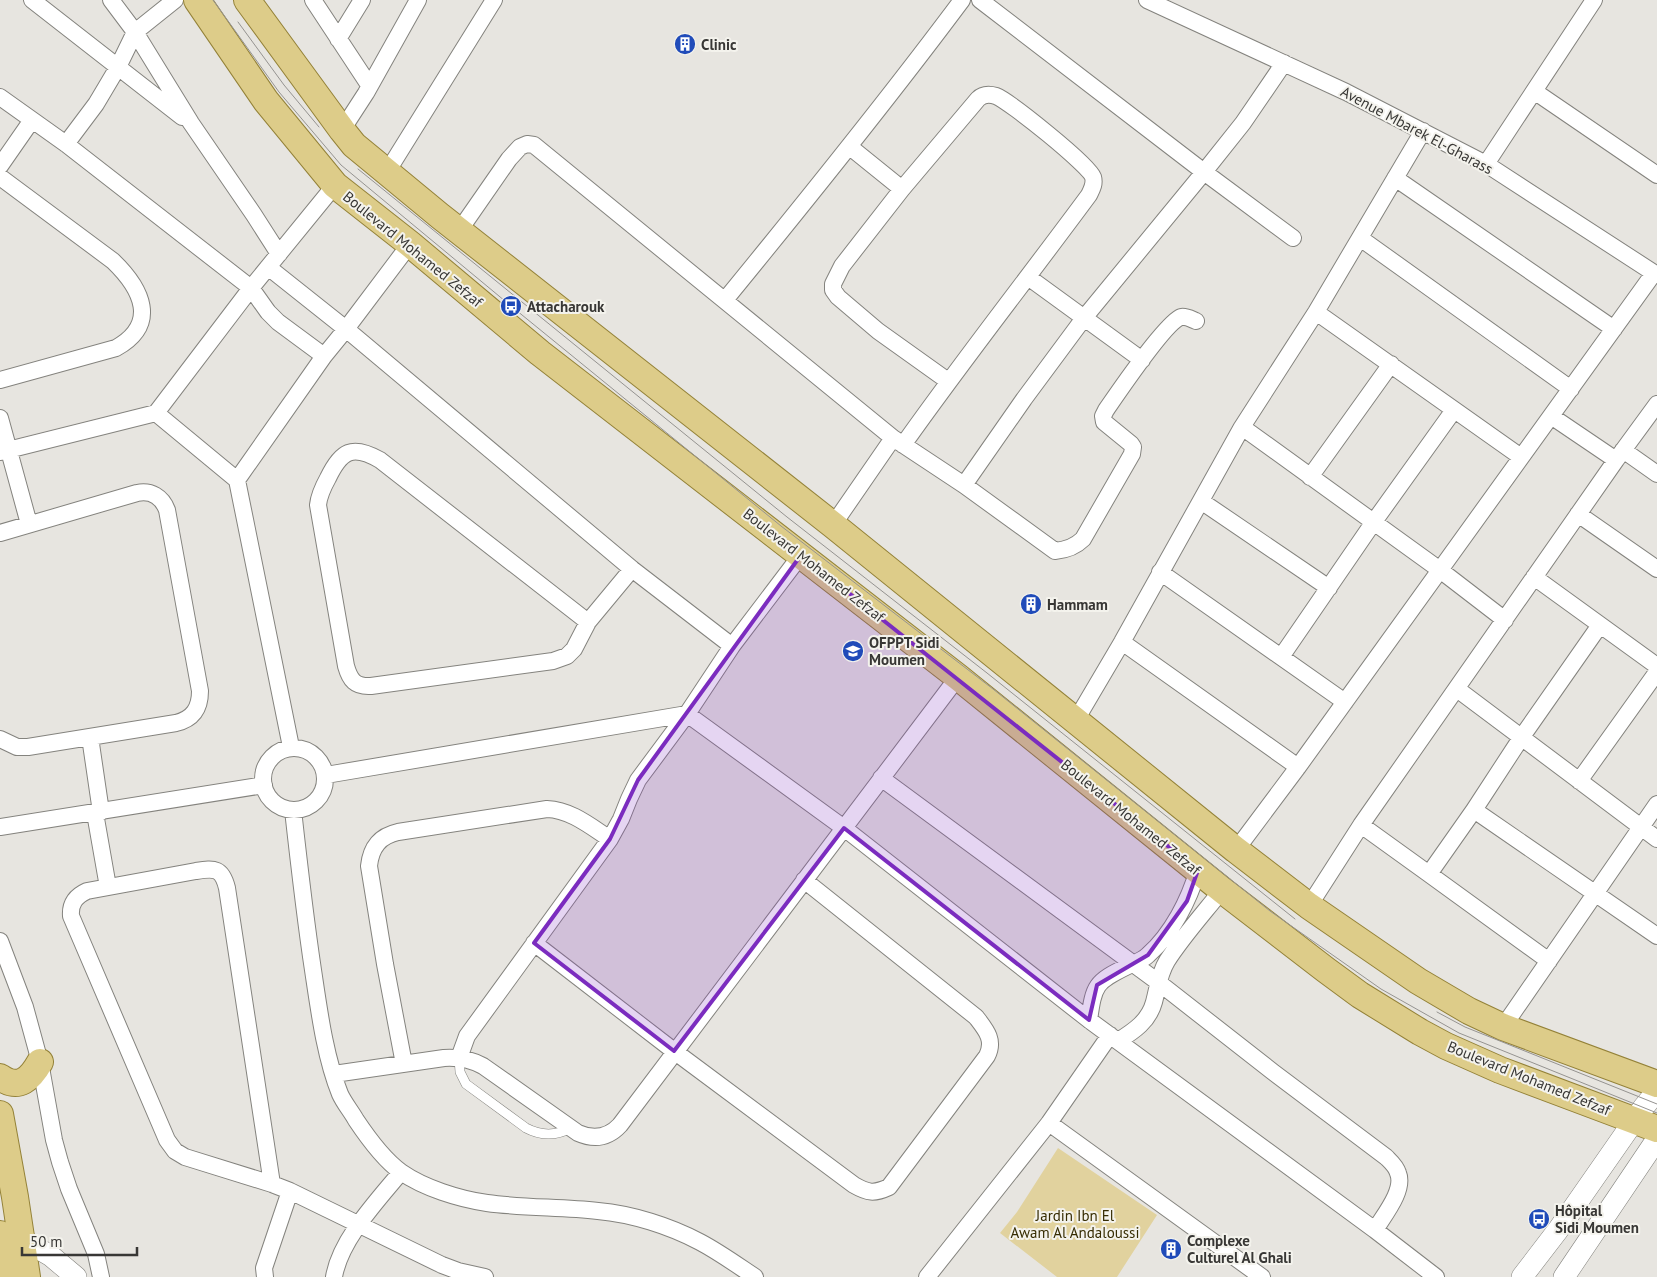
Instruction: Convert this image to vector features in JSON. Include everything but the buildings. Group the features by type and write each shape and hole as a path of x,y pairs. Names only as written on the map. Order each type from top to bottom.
{"main road":[{"name":"Boulevard Mohamed Zefzaf","path":"197,0 271,108 336,186 410,244 540,353 958,677 1222,890 1360,995 1420,1032 1500,1070 1646,1124"},
{"path":"247,0 354,144 459,231 832,525 1236,850 1309,906 1418,981 1469,1011 1503,1027 1657,1084"},
{"path":"0,1077 11,1083 25,1081 31,1076 40,1062"},
{"path":"0,1114 15,1197 10,1236 25,1276"}],"street":[{"path":"32,0 191,123"},
{"path":"111,0 135,32 191,123 254,215 274,261 346,329 632,569 732,646"},
{"path":"66,144 96,104 118,67 135,32 175,0"},
{"path":"313,0 369,85"},
{"path":"338,40 362,0"},
{"path":"342,130 418,0"},
{"path":"387,172 494,0"},
{"path":"725,300 911,69 962,0"},
{"path":"980,0 1293,238"},
{"name":"Avenue Mbarek El-Gharass","path":"1147,0 1167,4 1346,92 1486,164 1655,274"},
{"path":"1486,164 1594,0"},
{"path":"964,485 1084,318 1204,172 1243,122 1284,63"},
{"path":"1534,91 1657,175"},
{"path":"832,525 948,381 1028,277 1094,186 1094,179 1085,166 1003,100 989,94 978,99 902,189 842,266 834,281 833,290 838,297 878,331 948,381"},
{"path":"0,97 66,144 251,288 268,312 278,322 324,356"},
{"path":"0,166 32,120"},
{"path":"1076,720 1122,642 1242,427 1316,312 1423,132"},
{"path":"459,231 508,159 520,147 527,144 534,145 898,441 964,485 1055,551 1063,551 1078,544 1083,539 1132,454 1131,444 1104,422 1103,416 1106,410 1142,360 1176,320 1186,317 1196,321"},
{"path":"850,146 902,189"},
{"path":"0,177 113,261 124,272 136,289 142,306 142,312 141,322 137,331 126,343 116,348 0,380"},
{"path":"1395,178 1614,329"},
{"path":"4,451 156,413 251,288 336,186"},
{"path":"1360,238 1571,389"},
{"path":"237,480 324,356 410,244"},
{"path":"1236,850 1655,274"},
{"path":"1028,277 1142,360"},
{"path":"1316,312 1522,457"},
{"path":"1310,477 1392,364"},
{"path":"1309,906 1361,825 1619,455 1657,404"},
{"path":"1282,656 1373,523 1454,410"},
{"path":"156,413 237,480 291,748"},
{"path":"1551,416 1619,455 1657,474"},
{"path":"0,418 4,451 30,524"},
{"path":"1242,427 1440,570 1505,620"},
{"path":"588,622 371,454 356,451 344,454 335,463 320,493 318,504 346,666 351,680 360,686 558,660 574,650 588,622 632,569"},
{"path":"0,533 141,492 156,495 163,502 167,510 200,691 200,701 194,714 183,721 28,747 17,747 0,739"},
{"path":"1201,501 1329,588"},
{"path":"1578,514 1657,569"},
{"path":"459,1058 467,1036 610,839 638,780 687,714 732,646 801,555"},
{"path":"1160,572 1345,702"},
{"path":"1534,577 1657,666"},
{"path":"1429,874 1600,625"},
{"path":"1122,642 1298,767"},
{"path":"1579,781 1657,672"},
{"path":"334,1074 404,1064 459,1058 468,1059 483,1066 571,1128 593,1138 608,1135 614,1130 958,677"},
{"path":"1457,689 1657,839"},
{"path":"326,775 687,714 844,828 1089,1020 1436,1277"},
{"path":"90,737 108,887"},
{"path":"291,748 307,750 314,754 324,767 326,775 323,792 318,800 303,809 293,810 283,808 274,803 267,795 263,775 269,760 281,750 291,748"},
{"path":"881,778 1133,963 1273,1072 1371,1145 1395,1166 1400,1182 1395,1198 1375,1230"},
{"path":"0,828 264,785"},
{"path":"1503,1027 1657,804"},
{"path":"404,1064 369,866 372,850 377,843 383,838 398,832 547,809 571,814 610,839"},
{"path":"293,810 306,929 320,1014 334,1074 341,1095 370,1140 401,1172 446,1194 486,1203 600,1211 644,1221 686,1234 755,1277"},
{"path":"1474,810 1657,936"},
{"path":"1361,825 1548,961"},
{"path":"272,1184 227,888 220,872 211,869 108,887 87,891 77,897 72,904 71,916 167,1140 175,1151 185,1157 290,1191 442,1265 485,1277"},
{"path":"1089,1020 1097,985 1106,977 1148,956 1168,931 1187,901 1198,870"},
{"path":"534,943 674,1051 854,1185 866,1192 878,1192 888,1187 894,1180 987,1056 991,1048 989,1038 985,1028 976,1017 804,880"},
{"path":"927,1277 1114,1038 1136,1029 1149,1014 1158,982 1167,962 1222,890"},
{"path":"0,941 25,1007 40,1062 60,1162 69,1190 94,1248 101,1277"},
{"path":"1522,1277 1558,1230 1646,1124 1648,1100 1657,1092"},
{"path":"1049,1123 1262,1277"},
{"path":"1564,1277 1657,1139"},
{"path":"334,1277 336,1266 358,1224 401,1172"},
{"path":"265,1277 264,1268 290,1191"},
{"path":"10,1236 51,1256 76,1277"}],"lane":[{"path":"459,1058 460,1072 466,1084 526,1128 533,1132 548,1134 556,1134 571,1128"}],"highlighted area":[{"path":"801,555 1198,870 1187,901 1148,955 1097,985 1089,1020 844,828 674,1051 534,943 610,839 638,780"}],"green space":[{"name":"Jardin Ibn El Awam Al Andaloussi","path":"1058,1148 1157,1215 1117,1277 1057,1277 1000,1233 1017,1212"}],"tram line":[{"path":"213,0 279,92 341,165 781,526 993,689 1270,911 1381,989 1459,1033 1657,1113"},
{"path":"238,22 284,85 319,127"},
{"path":"358,169 787,517 987,673 1295,919"},
{"path":"1437,1012 1465,1027 1657,1104"}],"place":[{"name":"Clinic","path":"685,44"},
{"name":"Attacharouk","path":"511,306"},
{"name":"Hammam","path":"1031,604"},
{"name":"OFPPT Sidi Moumen","path":"853,651"},
{"name":"Hôpital Sidi Moumen","path":"1539,1219"},
{"name":"Complexe Culturel Al Ghali","path":"1171,1249"}]}
